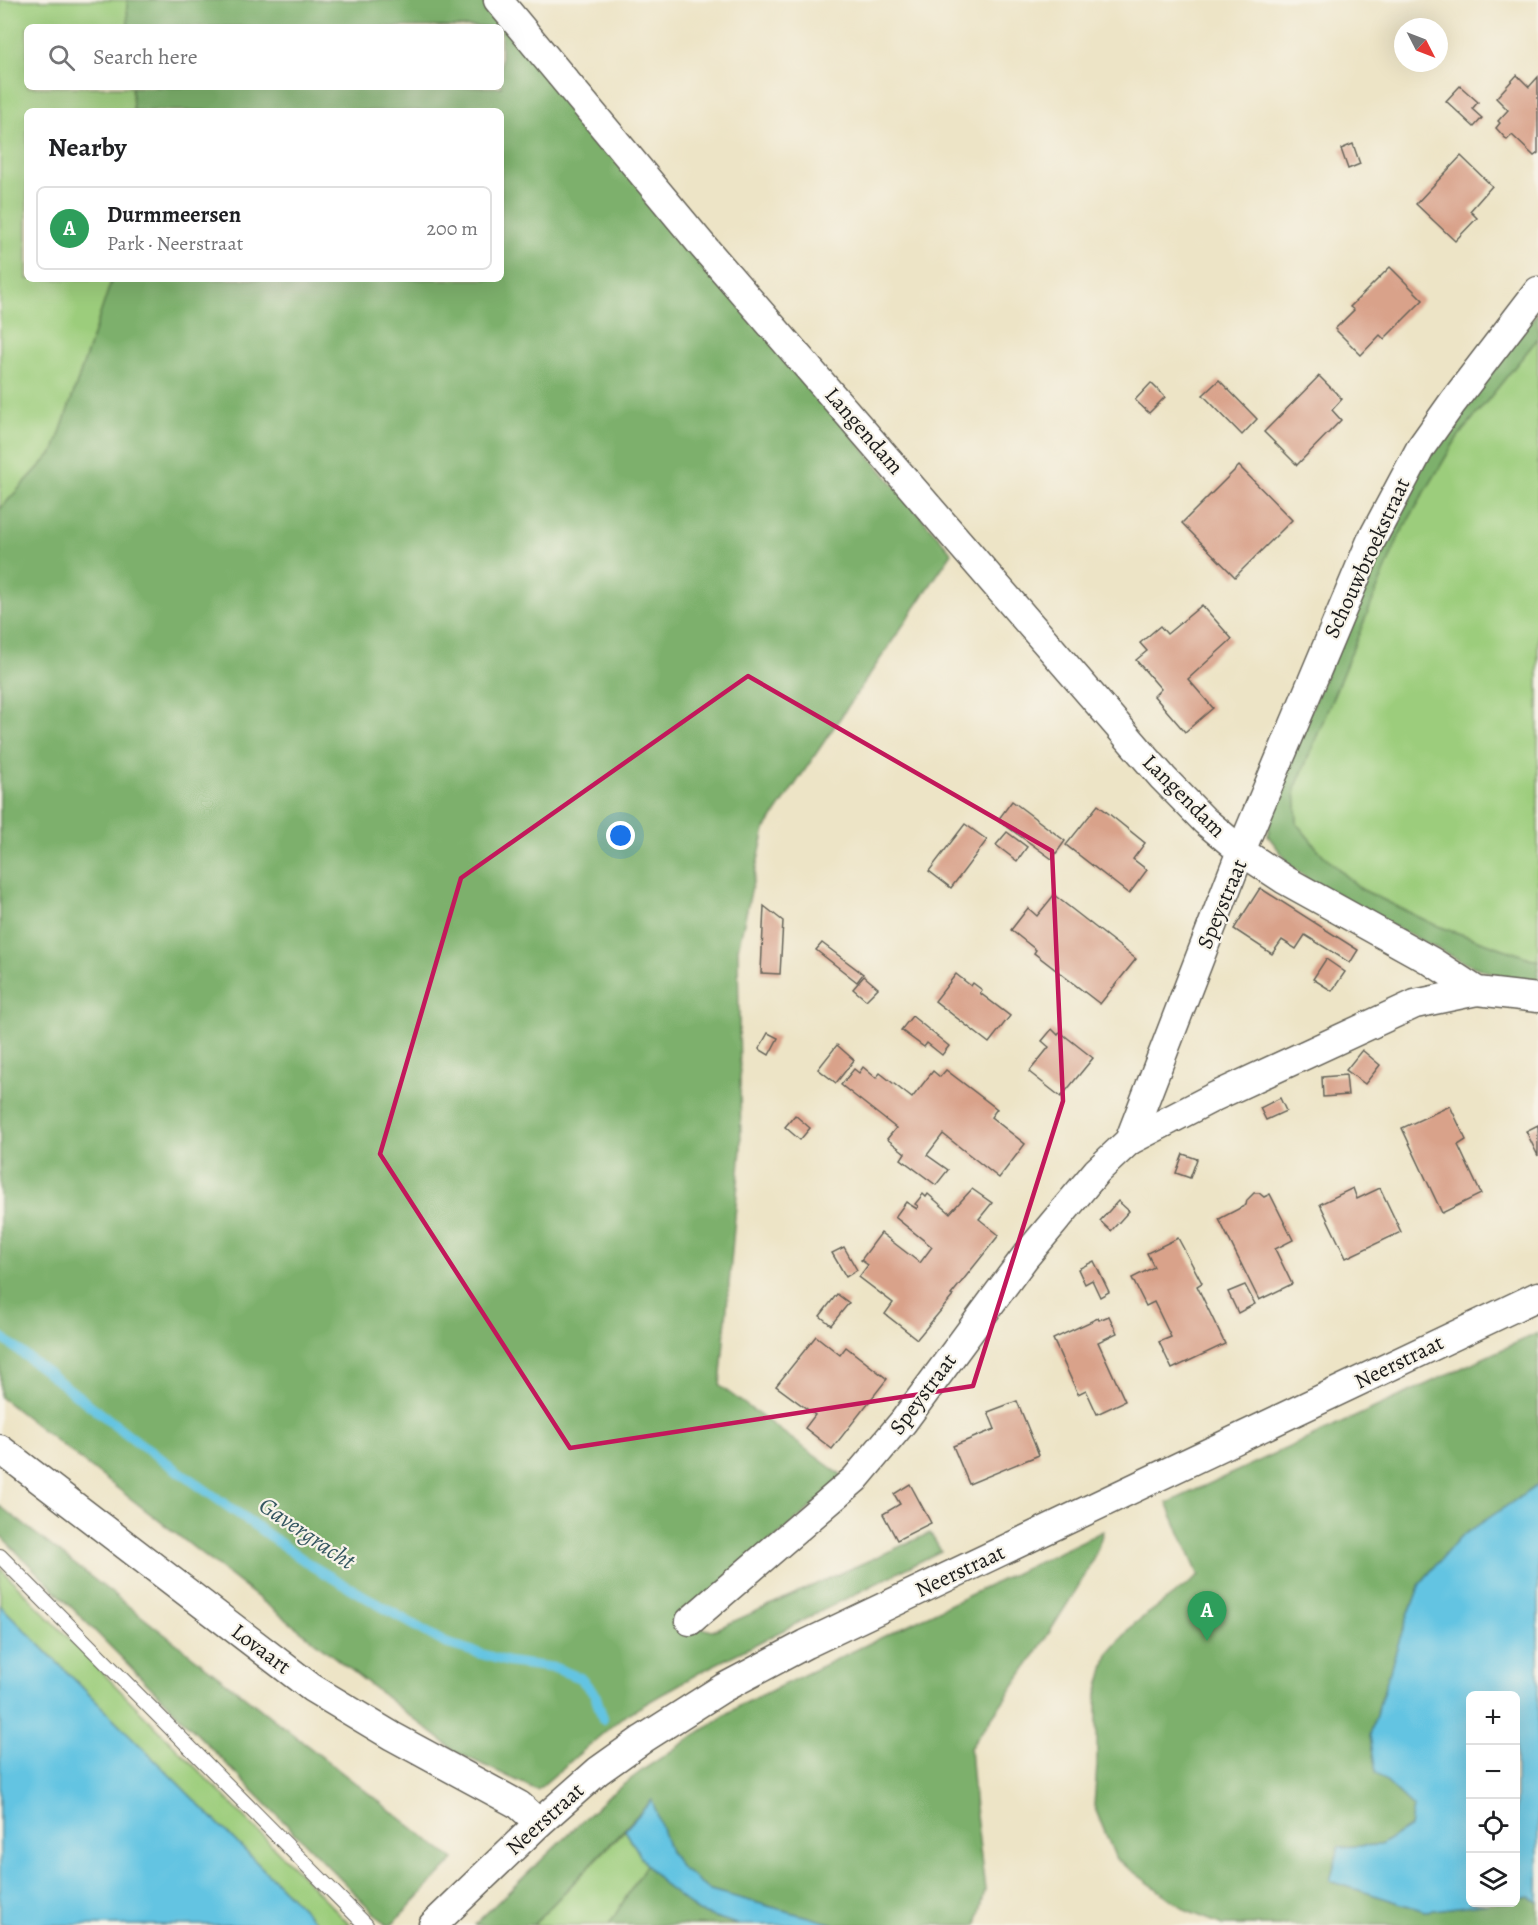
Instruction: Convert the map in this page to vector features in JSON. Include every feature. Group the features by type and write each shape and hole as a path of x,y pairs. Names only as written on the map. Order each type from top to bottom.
{"street":[{"name":"Langendam","path":"498,0 701,244 1156,769 1204,821 1241,851"},
{"name":"Schouwbroekstraat","path":"1241,851 1371,541 1393,495 1421,447 1538,291"},
{"name":"Speystraat","path":"1129,1141 1241,851 1285,880 1431,961 1477,991"},
{"name":"Speystraat","path":"690,1622 855,1479 903,1422 1025,1257 1097,1171 1129,1141 1214,1097 1415,1004 1477,991 1538,998"},
{"name":"Neerstraat","path":"443,1916 539,1823 598,1771 723,1688 806,1644 1538,1296"},
{"name":"Lovaart","path":"0,1449 312,1688 392,1736 519,1804 539,1823"}],"lane":[{"path":"0,1556 366,1925"}],"highlighted area":[{"path":"748,676 1052,851 1063,1101 973,1386 570,1448 380,1154 461,878"}],"green space":[{"path":"0,0 127,0 128,24 24,24 24,90 132,90 133,108 24,108 24,282 111,282 54,451 0,509"},
{"path":"127,0 481,0 501,24 128,24"},
{"path":"504,27 952,553 765,829 738,949 741,1149 720,1386 845,1478 679,1621 712,1631 930,1533 941,1551 704,1670 621,1718 537,1790 458,1753 0,1397 0,509 54,451 111,282 504,282 504,108 133,108 132,90 504,90"},
{"path":"1538,312 1538,338 1457,438 1400,534 1295,789 1297,824 1322,854 1361,889 1435,925 1538,961 1538,984 1513,981 1467,964 1319,888 1291,866 1268,836 1273,801 1379,545 1429,454"},
{"path":"1538,338 1538,961 1435,925 1361,889 1322,854 1297,824 1295,789 1400,534 1457,438"},
{"path":"1538,1333 1538,1485 1459,1538 1420,1584 1400,1638 1370,1735 1376,1772 1413,1807 1410,1827 1380,1845 1339,1847 1330,1881 1425,1911 1466,1906 1520,1907 1520,1898 1529,1897 1538,1902 1538,1925 1223,1925 1187,1911 1116,1859 1094,1806 1097,1765 1097,1694 1108,1654 1134,1624 1199,1576 1167,1503"},
{"path":"0,1506 454,1860 391,1925 386,1925 0,1535"},
{"path":"1103,1531 1090,1565 1078,1586 1027,1667 970,1748 985,1890 977,1925 837,1925 710,1890 681,1868 670,1852 651,1801 533,1925 474,1925 607,1797 644,1769 739,1706"},
{"path":"0,1568 350,1925 319,1925 0,1605"},
{"path":"625,1830 646,1865 609,1925 533,1925"},
{"path":"646,1865 667,1887 699,1912 740,1925 609,1925"}],"water":[{"path":"1538,1485 1538,1902 1529,1897 1520,1898 1520,1691 1466,1691 1466,1906 1425,1911 1330,1881 1339,1847 1380,1845 1410,1827 1413,1807 1376,1772 1370,1735 1400,1638 1420,1584 1459,1538"},
{"path":"0,1605 319,1925 0,1925"},
{"path":"652,1800 670,1852 681,1868 710,1890 837,1925 740,1925 699,1912 667,1887 646,1865 625,1830"}],"building":[{"path":"1517,75 1529,87 1538,77 1538,153 1534,156 1512,135 1507,140 1496,128 1500,123 1498,121 1508,110 1496,98"},
{"path":"1460,86 1478,102 1472,109 1482,118 1474,127 1446,101"},
{"path":"1353,144 1360,164 1348,169 1341,149"},
{"path":"1461,156 1492,186 1470,211 1477,218 1455,241 1416,204"},
{"path":"1390,267 1423,300 1384,339 1380,335 1361,355 1335,329 1354,310 1350,307"},
{"path":"1319,376 1342,399 1332,410 1341,420 1297,465 1264,432"},
{"path":"1219,380 1257,419 1242,435 1203,395"},
{"path":"1151,383 1165,397 1149,413 1135,400"},
{"path":"1239,466 1292,520 1235,577 1182,523"},
{"path":"1202,605 1232,639 1188,679 1213,708 1185,732 1154,696 1161,689 1136,660 1147,651 1140,643 1160,626 1167,634"},
{"path":"1012,801 1065,841 1052,859 998,820"},
{"path":"1098,805 1145,843 1133,859 1147,870 1129,894 1066,845"},
{"path":"965,824 987,840 951,888 929,871"},
{"path":"1007,832 1027,847 1017,861 996,845"},
{"path":"1260,888 1358,950 1350,963 1305,935 1296,949 1282,940 1272,954 1234,929"},
{"path":"1054,895 1136,959 1100,1004 1034,953 1036,950 1011,930 1028,908 1037,916"},
{"path":"764,906 783,921 780,974 761,973"},
{"path":"822,943 863,974 857,982 816,950"},
{"path":"1326,959 1345,972 1332,991 1313,979"},
{"path":"956,974 971,986 973,983 982,990 980,993 1010,1016 989,1043 935,1001"},
{"path":"864,976 878,988 866,1000 853,989"},
{"path":"912,1016 949,1046 942,1055 927,1043 924,1047 901,1030"},
{"path":"1052,1029 1058,1035 1060,1032 1093,1058 1061,1097 1029,1072 1049,1047 1042,1041"},
{"path":"768,1033 778,1038 769,1055 759,1049"},
{"path":"837,1045 854,1060 836,1083 818,1069"},
{"path":"1362,1050 1380,1065 1365,1084 1346,1070"},
{"path":"863,1067 876,1078 880,1073 912,1098 933,1071 940,1077 946,1070 997,1109 991,1117 1025,1144 999,1178 943,1134 927,1155 948,1170 936,1185 901,1159 905,1153 887,1139 896,1128 841,1085 854,1069 859,1073"},
{"path":"1346,1075 1348,1095 1323,1097 1322,1077"},
{"path":"1280,1098 1286,1111 1266,1120 1260,1108"},
{"path":"1450,1106 1466,1140 1458,1145 1481,1194 1442,1213 1402,1128"},
{"path":"795,1115 810,1128 800,1140 785,1127"},
{"path":"1538,1125 1538,1156 1526,1131"},
{"path":"1183,1154 1197,1159 1190,1178 1176,1173"},
{"path":"1353,1188 1357,1199 1380,1188 1401,1232 1346,1258 1320,1204"},
{"path":"972,1189 992,1203 979,1219 999,1235 917,1339 885,1314 893,1303 859,1277 868,1265 861,1260 881,1233 920,1263 932,1247 895,1217 906,1202 917,1209 918,1206 915,1204 923,1194 926,1197 928,1194 950,1213"},
{"path":"1254,1193 1259,1193 1264,1197 1270,1194 1293,1240 1275,1249 1292,1284 1259,1300 1219,1219 1246,1205 1247,1200"},
{"path":"1118,1201 1129,1211 1111,1231 1100,1221"},
{"path":"1178,1238 1202,1283 1197,1286 1225,1344 1172,1369 1159,1342 1171,1337 1154,1302 1146,1306 1132,1278 1154,1267 1147,1253"},
{"path":"844,1247 857,1270 846,1277 832,1253"},
{"path":"1094,1261 1109,1292 1100,1297 1092,1280 1085,1284 1078,1269"},
{"path":"1245,1285 1255,1304 1238,1313 1228,1292"},
{"path":"837,1294 849,1303 831,1325 820,1316"},
{"path":"1109,1316 1117,1333 1098,1342 1125,1401 1097,1414 1086,1390 1078,1394 1053,1339 1098,1318 1099,1320"},
{"path":"816,1336 840,1355 846,1347 887,1379 832,1449 805,1428 815,1415 776,1386"},
{"path":"1017,1401 1039,1455 969,1484 953,1446 995,1429 988,1412"},
{"path":"910,1484 931,1523 897,1540 883,1514 900,1504 894,1494"}],"waterway":[{"name":"Gavergracht","path":"0,1336 139,1443 312,1566 445,1643 508,1662 555,1668 580,1678 595,1694 603,1719"}],"place":[{"name":"Durmmeersen","path":"1207,1641"}]}
